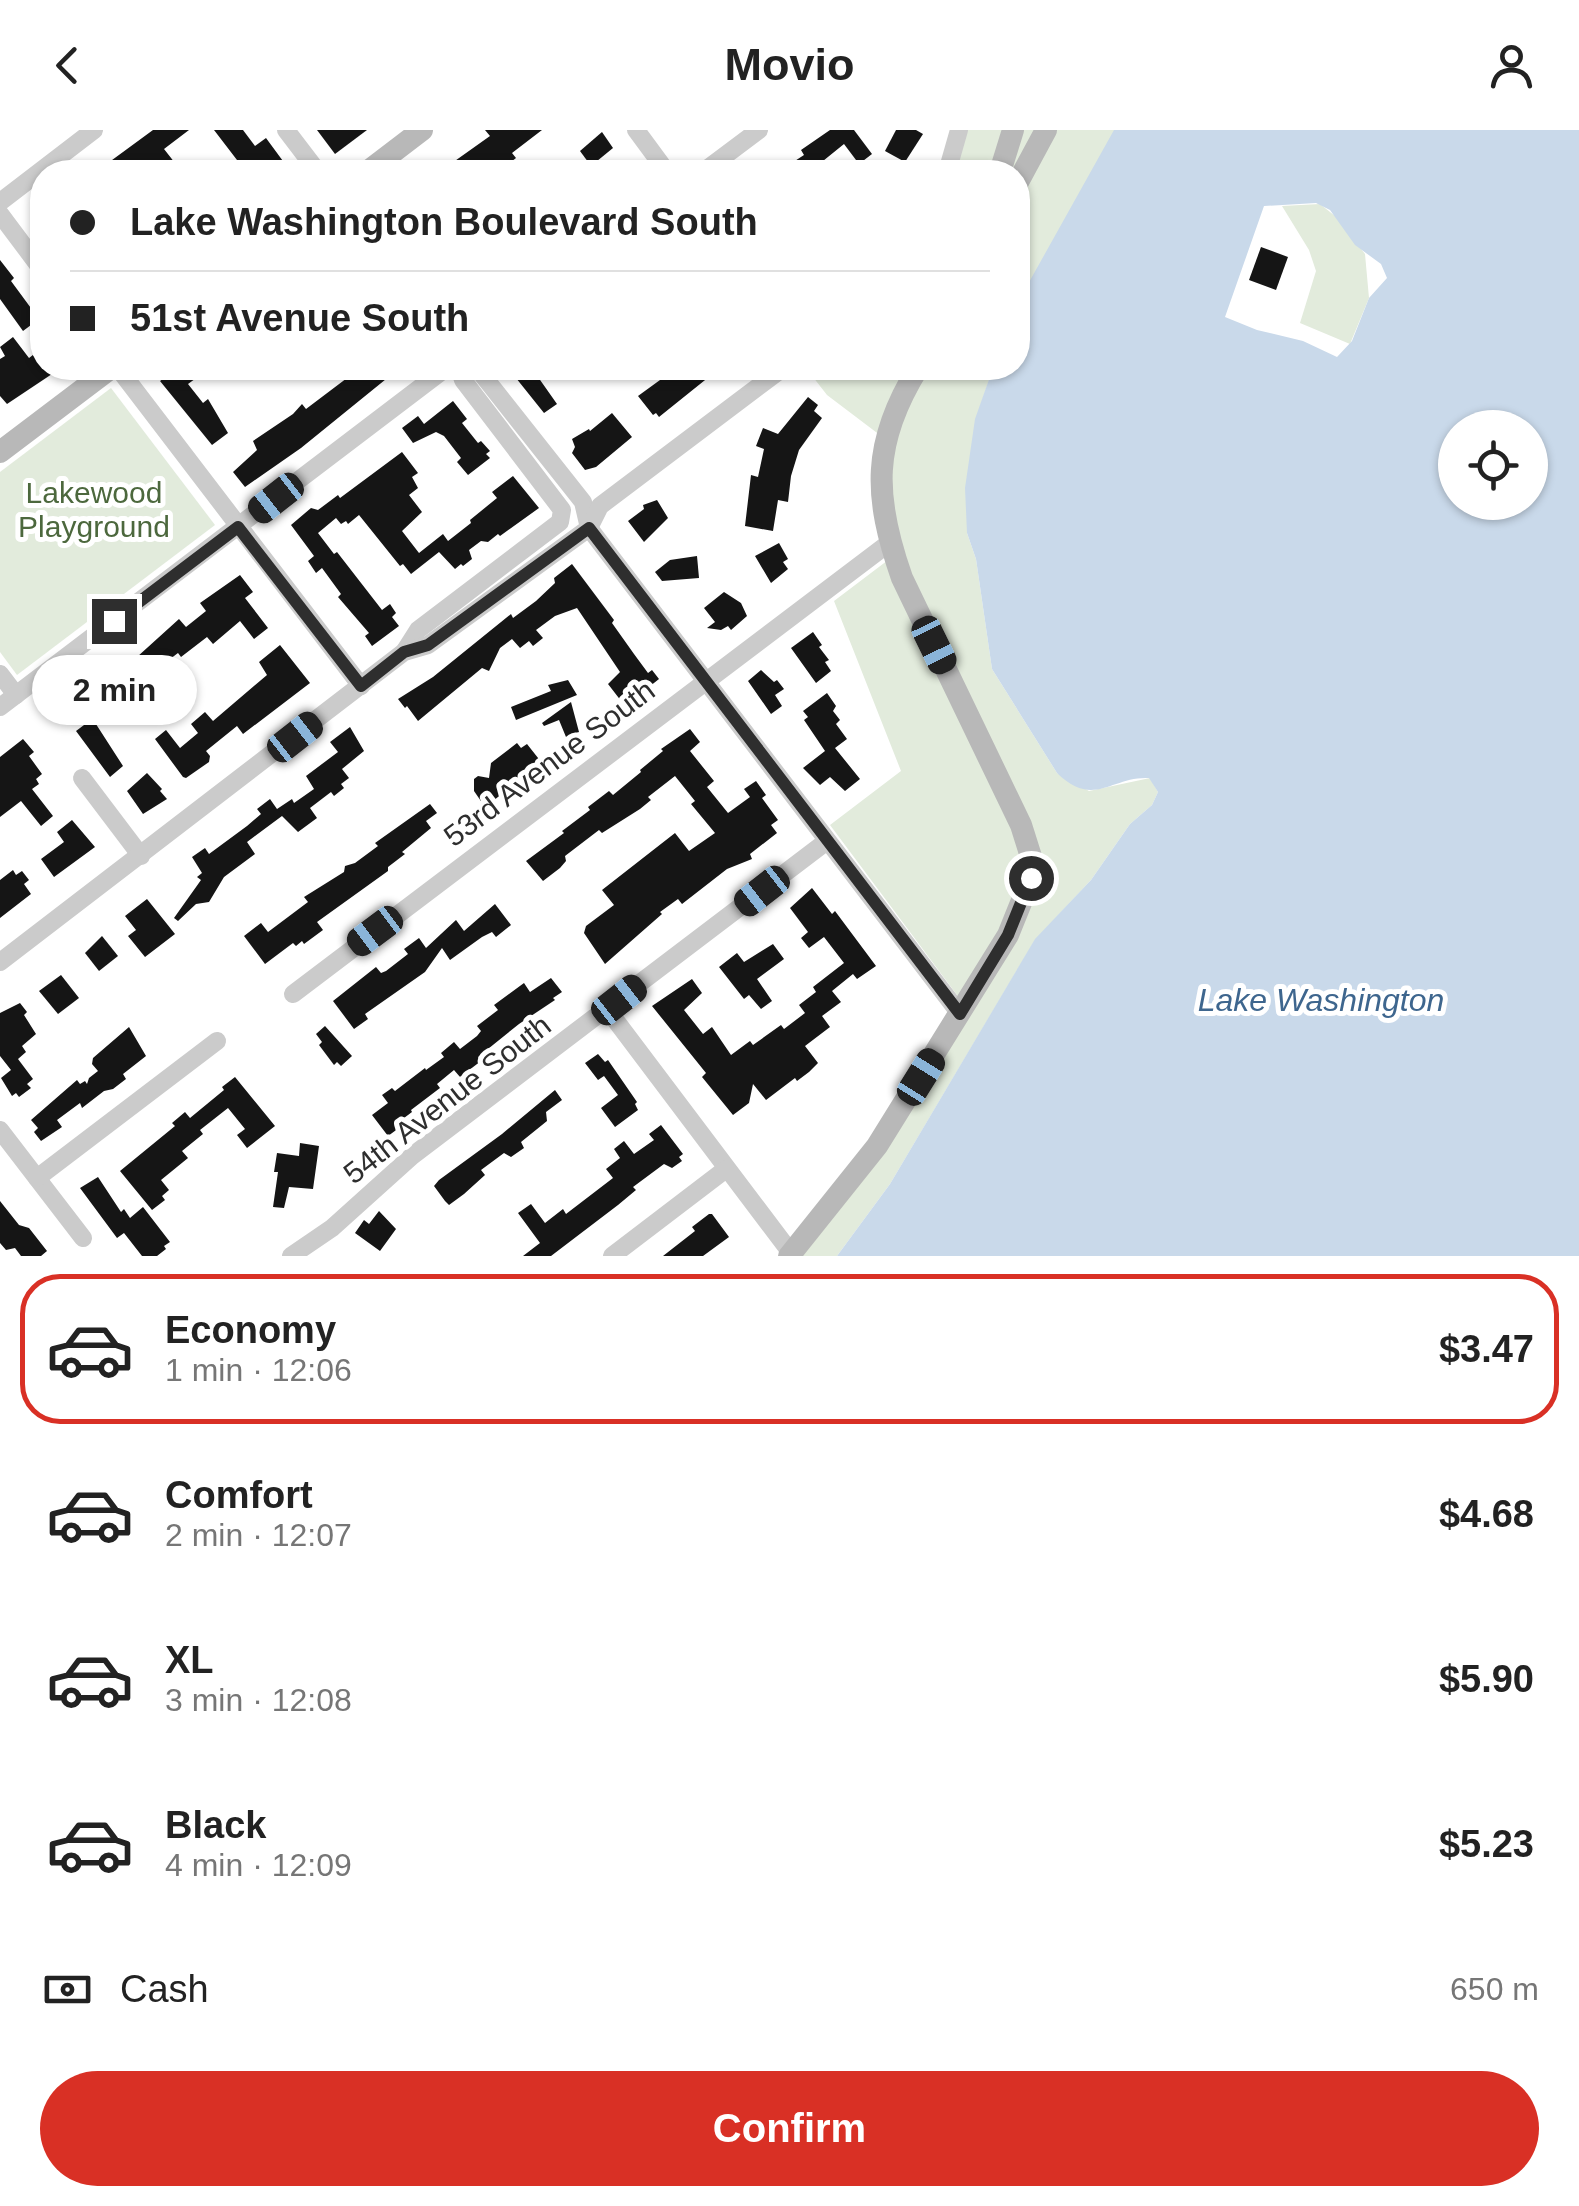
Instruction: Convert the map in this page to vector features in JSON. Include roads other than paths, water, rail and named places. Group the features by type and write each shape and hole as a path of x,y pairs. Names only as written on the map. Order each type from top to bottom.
{"main road":[{"path":"383,160 422,130"},
{"path":"1004,160 1013,130"},
{"path":"1030,160 1046,130"},
{"path":"0,452 98,380"},
{"path":"790,1254 877,1146 1008,935 1031,878 1033,863 1021,824 902,578 889,543 881,480 883,454 889,423 912,380"}],"street":[{"path":"55,160 94,130"},
{"path":"286,130 309,160"},
{"path":"636,130 659,160"},
{"path":"719,160 758,130"},
{"path":"950,160 959,130"},
{"path":"0,202 30,179"},
{"path":"0,214 30,254"},
{"path":"123,380 361,686"},
{"path":"0,707 430,380"},
{"path":"0,962 361,686 404,652 418,630 560,522 562,510 464,380"},
{"path":"486,380 583,502 589,528 960,1014"},
{"path":"404,652 428,645 589,528 600,506 767,380"},
{"name":"53rd Avenue South","path":"293,994 889,543"},
{"path":"0,674 16,695"},
{"path":"82,778 141,856"},
{"name":"54th Avenue South","path":"292,1256 332,1228 412,1156 827,841"},
{"path":"607,1009 790,1254"},
{"path":"37,1178 217,1041"},
{"path":"0,1130 82,1238"},
{"path":"612,1256 726,1170"}],"water":[{"name":"Lake Washington","path":"1114,130 1579,130 1579,1256 837,1256 890,1184 1035,939 1091,880 1130,824 1152,805 1158,792 1149,778 1092,790 1082,789 1057,773 992,669 976,559 967,533 965,488 975,419 989,380 1030,380 1030,280","holes":["1316,203 1330,210 1355,245 1381,264 1387,278 1369,298 1352,341 1337,357 1303,341 1257,330 1225,317 1264,206"]}],"park label":[{"name":"Lakewood Playground","path":"94,509"}]}
